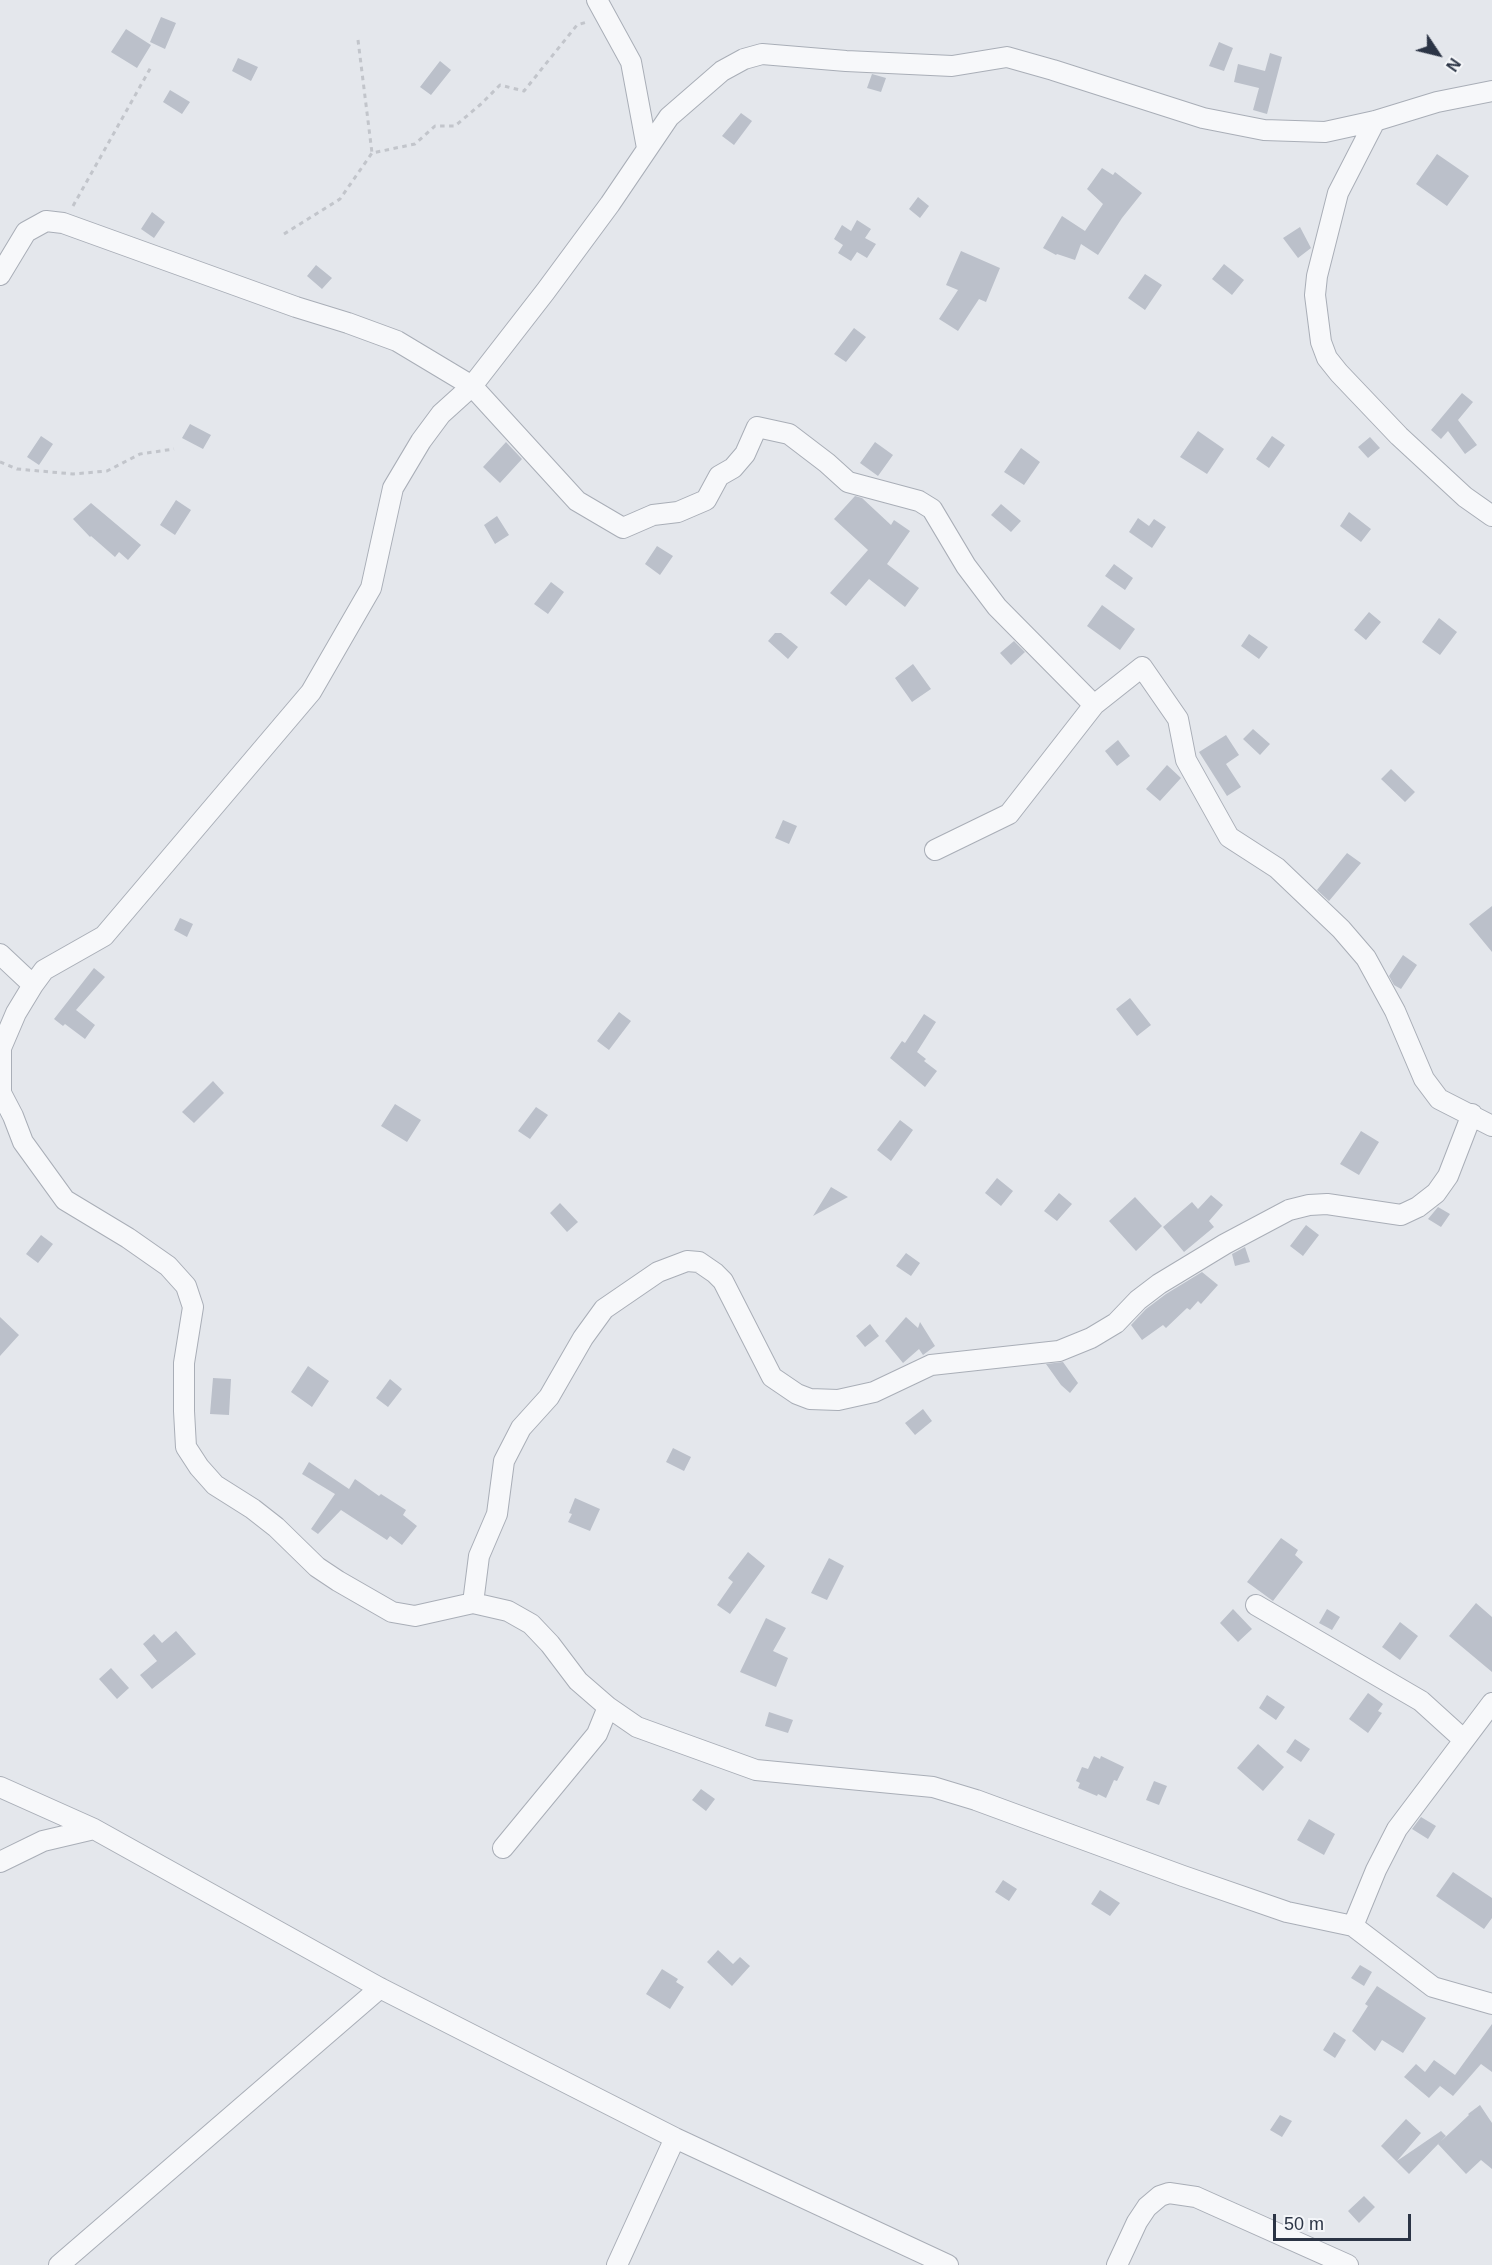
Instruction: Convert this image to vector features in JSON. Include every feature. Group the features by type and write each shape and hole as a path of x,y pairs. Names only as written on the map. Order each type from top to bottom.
{"street":[{"path":"597,0 631,62 647,148"},
{"path":"1492,91 1437,102 1375,121 1325,132 1263,130 1203,118 1116,89 1007,57 952,66 762,54 744,59 722,71 669,117 552,283 472,386 441,414 422,441 393,488 371,588 311,692 104,936 44,970 33,985 16,1013 2,1048 1,1093 7,1120 65,1200 129,1238 168,1266 186,1286 193,1307 184,1363 186,1447 215,1485 268,1521 317,1567 392,1612 415,1617 472,1603 508,1611 531,1624 578,1680 608,1707 637,1727 756,1770 933,1787 976,1800 1287,1912 1353,1926 1433,1987 1492,2004"},
{"path":"1375,121 1338,193 1317,276 1315,295 1321,342 1327,358 1339,374 1399,436 1465,496 1492,516"},
{"path":"0,275 26,232 46,221 63,223 397,341 472,386 577,501 623,528 652,515 678,512 706,500 719,476 733,468 745,454 757,428 789,434 827,463 848,483 919,501 932,509 966,566 997,608 1094,705"},
{"path":"935,850 1009,814 1094,705 1142,667 1178,719 1186,760 1229,837 1277,868 1354,943 1366,958 1395,1011 1424,1079 1438,1099 1492,1126"},
{"path":"0,954 33,985"},
{"path":"472,1603 479,1556 497,1514 504,1461 521,1428 549,1397 583,1338 604,1309 634,1286 658,1272 687,1261 699,1262 715,1273 723,1281 772,1377 796,1394 810,1399 838,1400 874,1392 931,1365 1059,1351 1091,1338 1116,1323 1138,1300 1159,1284 1225,1244 1289,1210 1309,1205 1327,1204 1401,1215 1418,1207 1436,1193 1448,1176 1472,1114"},
{"path":"1256,1605 1421,1701 1464,1740"},
{"path":"1353,1926 1376,1870 1397,1829 1492,1703"},
{"path":"503,1848 597,1734 608,1707"},
{"path":"0,1787 94,1829 380,1988 675,2138 948,2265"},
{"path":"0,1862 43,1841 94,1829"},
{"path":"59,2265 380,1988"},
{"path":"616,2265 675,2138"},
{"path":"1117,2265 1137,2222 1147,2207 1160,2196 1169,2193 1196,2197 1348,2265"}],"path":[{"path":"372,153 415,144 435,126 454,126 500,85 524,91 577,25 606,17"},
{"path":"285,234 340,199 372,153 358,40"},
{"path":"63,223 151,67"},
{"path":"0,462 17,469 84,473 107,471 140,454 174,449"}],"building":[{"path":"161,17 176,23 165,49 150,42"},
{"path":"126,29 151,45 137,68 111,52"},
{"path":"1219,42 1233,48 1224,71 1209,66"},
{"path":"1270,53 1282,57 1267,114 1253,110 1259,88 1234,82 1238,64 1265,71"},
{"path":"238,58 258,67 251,81 232,71"},
{"path":"440,61 451,70 431,95 420,87"},
{"path":"872,74 886,78 881,92 867,88"},
{"path":"170,90 190,102 182,114 163,102"},
{"path":"741,113 752,121 734,145 722,136"},
{"path":"1437,154 1469,176 1447,206 1416,184"},
{"path":"1102,168 1113,175 1115,172 1142,193 1122,218 1098,255 1081,244 1075,260 1056,255 1043,248 1062,216 1085,231 1103,204 1087,189"},
{"path":"918,197 929,206 920,218 909,209"},
{"path":"152,212 165,222 154,238 141,229"},
{"path":"857,220 871,229 865,238 876,244 867,258 857,252 851,261 838,253 843,245 834,239 842,225 851,231"},
{"path":"1300,227 1311,248 1298,258 1283,238"},
{"path":"961,251 1000,268 986,302 979,299 958,331 939,319 958,290 946,285"},
{"path":"1224,264 1244,280 1232,295 1212,279"},
{"path":"316,265 332,278 322,289 307,276"},
{"path":"1145,274 1162,285 1145,310 1128,298"},
{"path":"854,328 866,337 846,362 834,354"},
{"path":"1462,393 1473,402 1458,420 1477,445 1465,454 1448,431 1441,439 1431,430"},
{"path":"190,424 211,435 203,449 182,438"},
{"path":"1198,431 1224,449 1207,474 1180,457"},
{"path":"41,436 53,444 39,465 27,457"},
{"path":"1272,436 1285,445 1269,468 1256,459"},
{"path":"1370,437 1380,448 1368,458 1358,447"},
{"path":"506,442 522,459 500,483 483,467"},
{"path":"875,442 893,455 878,476 860,463"},
{"path":"1021,448 1040,462 1024,485 1004,472"},
{"path":"855,496 862,498 891,525 894,520 910,531 887,564 919,588 905,607 869,579 846,606 830,593 868,550 834,519"},
{"path":"176,500 191,510 175,535 160,525"},
{"path":"91,503 141,545 128,560 119,552 115,557 90,537 73,519"},
{"path":"1001,504 1021,521 1011,532 991,515"},
{"path":"1349,512 1371,529 1361,542 1340,526"},
{"path":"497,516 509,535 495,544 484,525"},
{"path":"1138,518 1149,526 1154,519 1166,527 1152,548 1129,532"},
{"path":"657,546 673,556 660,575 645,564"},
{"path":"1114,564 1133,578 1125,590 1105,576"},
{"path":"551,582 564,592 548,614 534,604"},
{"path":"1102,605 1135,629 1120,650 1087,626"},
{"path":"1369,612 1381,622 1366,640 1354,630"},
{"path":"1439,618 1457,632 1440,655 1422,642"},
{"path":"775,633 781,633 798,647 788,659 768,641"},
{"path":"1249,634 1268,647 1259,659 1241,646"},
{"path":"1014,641 1025,652 1011,665 1000,653"},
{"path":"913,664 931,689 912,702 895,678"},
{"path":"1253,729 1270,744 1260,755 1243,739"},
{"path":"1226,735 1239,755 1226,764 1241,787 1227,796 1199,752"},
{"path":"1118,740 1130,756 1117,766 1105,751"},
{"path":"1167,765 1181,778 1160,801 1146,789"},
{"path":"1391,769 1415,792 1405,802 1381,779"},
{"path":"783,820 797,826 789,844 775,838"},
{"path":"1347,853 1361,863 1329,901 1317,890"},
{"path":"1492,906 1492,952 1469,924"},
{"path":"180,918 193,924 187,937 174,930"},
{"path":"1403,955 1417,965 1401,989 1394,985 1389,976"},
{"path":"94,968 105,977 76,1010 95,1025 85,1039 54,1019"},
{"path":"1130,998 1151,1025 1137,1036 1116,1009"},
{"path":"619,1012 631,1021 609,1050 597,1041"},
{"path":"924,1014 936,1022 917,1052 937,1071 925,1087 890,1058 902,1041 905,1043"},
{"path":"213,1081 224,1093 194,1123 182,1112"},
{"path":"395,1104 421,1120 407,1142 381,1126"},
{"path":"536,1107 548,1115 530,1139 518,1131"},
{"path":"900,1120 913,1130 891,1161 877,1150"},
{"path":"1361,1131 1379,1142 1359,1175 1340,1164"},
{"path":"997,1178 1013,1191 1001,1206 985,1193"},
{"path":"831,1187 848,1197 813,1216"},
{"path":"1059,1193 1072,1204 1057,1221 1044,1211"},
{"path":"1211,1195 1223,1205 1209,1221 1214,1227 1184,1252 1163,1227 1192,1202 1198,1209"},
{"path":"1135,1197 1162,1226 1136,1251 1109,1221"},
{"path":"560,1203 578,1222 567,1232 550,1213"},
{"path":"1438,1207 1450,1214 1441,1227 1428,1219"},
{"path":"1306,1225 1319,1235 1303,1256 1290,1246"},
{"path":"41,1235 53,1244 38,1263 26,1254"},
{"path":"1245,1247 1250,1262 1235,1266 1232,1254"},
{"path":"906,1253 920,1263 911,1276 896,1266"},
{"path":"1202,1272 1218,1285 1201,1304 1198,1301 1166,1328 1163,1325 1142,1340 1131,1325 1146,1309 1166,1294"},
{"path":"0,1317 19,1335 0,1356"},
{"path":"906,1317 918,1328 920,1322 935,1346 923,1355 919,1349 903,1363 885,1341"},
{"path":"870,1324 879,1336 865,1347 856,1336"},
{"path":"1063,1362 1078,1383 1070,1393 1061,1385 1046,1364"},
{"path":"308,1366 329,1381 312,1407 291,1392"},
{"path":"213,1378 231,1379 229,1415 210,1414"},
{"path":"390,1379 402,1389 388,1407 376,1398"},
{"path":"923,1409 932,1421 915,1435 905,1423"},
{"path":"673,1448 691,1457 684,1471 666,1462"},
{"path":"309,1462 349,1489 355,1479 379,1496 381,1494 406,1510 403,1515 417,1526 402,1545 390,1536 387,1540 341,1510 318,1534 311,1529 335,1494 302,1474"},
{"path":"575,1498 600,1509 590,1531 568,1522"},
{"path":"1281,1538 1298,1550 1295,1555 1303,1562 1273,1601 1247,1582"},
{"path":"748,1552 765,1566 730,1614 717,1605 733,1582 728,1578"},
{"path":"829,1558 844,1566 827,1600 811,1593"},
{"path":"1476,1603 1492,1617 1492,1672 1449,1636"},
{"path":"1233,1609 1252,1629 1238,1642 1220,1623"},
{"path":"1327,1609 1340,1617 1332,1630 1319,1623"},
{"path":"766,1618 786,1628 773,1651 788,1658 776,1687 740,1672"},
{"path":"1400,1622 1418,1636 1400,1660 1382,1647"},
{"path":"176,1631 196,1654 152,1689 140,1675 157,1661 143,1644 154,1634 162,1643"},
{"path":"111,1668 129,1688 117,1699 99,1679"},
{"path":"1368,1693 1383,1704 1378,1711 1382,1713 1368,1733 1349,1719"},
{"path":"1267,1695 1285,1707 1276,1720 1259,1708"},
{"path":"769,1712 793,1720 788,1733 765,1726"},
{"path":"1295,1739 1310,1749 1301,1762 1286,1752"},
{"path":"1258,1744 1284,1767 1263,1791 1237,1768"},
{"path":"1094,1756 1100,1759 1101,1756 1124,1767 1117,1781 1114,1780 1106,1798 1078,1788 1080,1783 1076,1781 1082,1767 1088,1769"},
{"path":"1154,1781 1167,1786 1159,1805 1146,1800"},
{"path":"701,1789 715,1799 706,1811 692,1800"},
{"path":"1421,1817 1436,1826 1428,1839 1412,1829"},
{"path":"1309,1819 1335,1834 1324,1855 1297,1840"},
{"path":"1453,1872 1492,1898 1492,1918 1484,1929 1436,1896"},
{"path":"1003,1880 1017,1889 1009,1901 995,1892"},
{"path":"1100,1890 1120,1903 1110,1916 1091,1904"},
{"path":"718,1950 733,1964 740,1957 750,1966 732,1986 707,1962"},
{"path":"1360,1965 1372,1972 1364,1986 1351,1978"},
{"path":"662,1969 678,1979 676,1982 684,1987 670,2009 646,1994"},
{"path":"1377,1986 1426,2018 1403,2053 1382,2040 1375,2051 1352,2031 1368,2006 1365,2004"},
{"path":"1492,2024 1492,2072 1481,2064 1453,2096 1440,2086 1429,2098 1404,2077 1416,2064 1425,2072 1434,2060 1455,2075"},
{"path":"1334,2032 1346,2040 1335,2058 1323,2050"},
{"path":"1480,2105 1492,2123 1492,2169 1481,2160 1466,2174 1438,2144"},
{"path":"1280,2115 1292,2121 1282,2137 1270,2130"},
{"path":"1406,2119 1421,2133 1397,2161 1441,2131 1446,2136 1409,2174 1381,2146"},
{"path":"1364,2196 1375,2207 1359,2223 1348,2211"}]}
